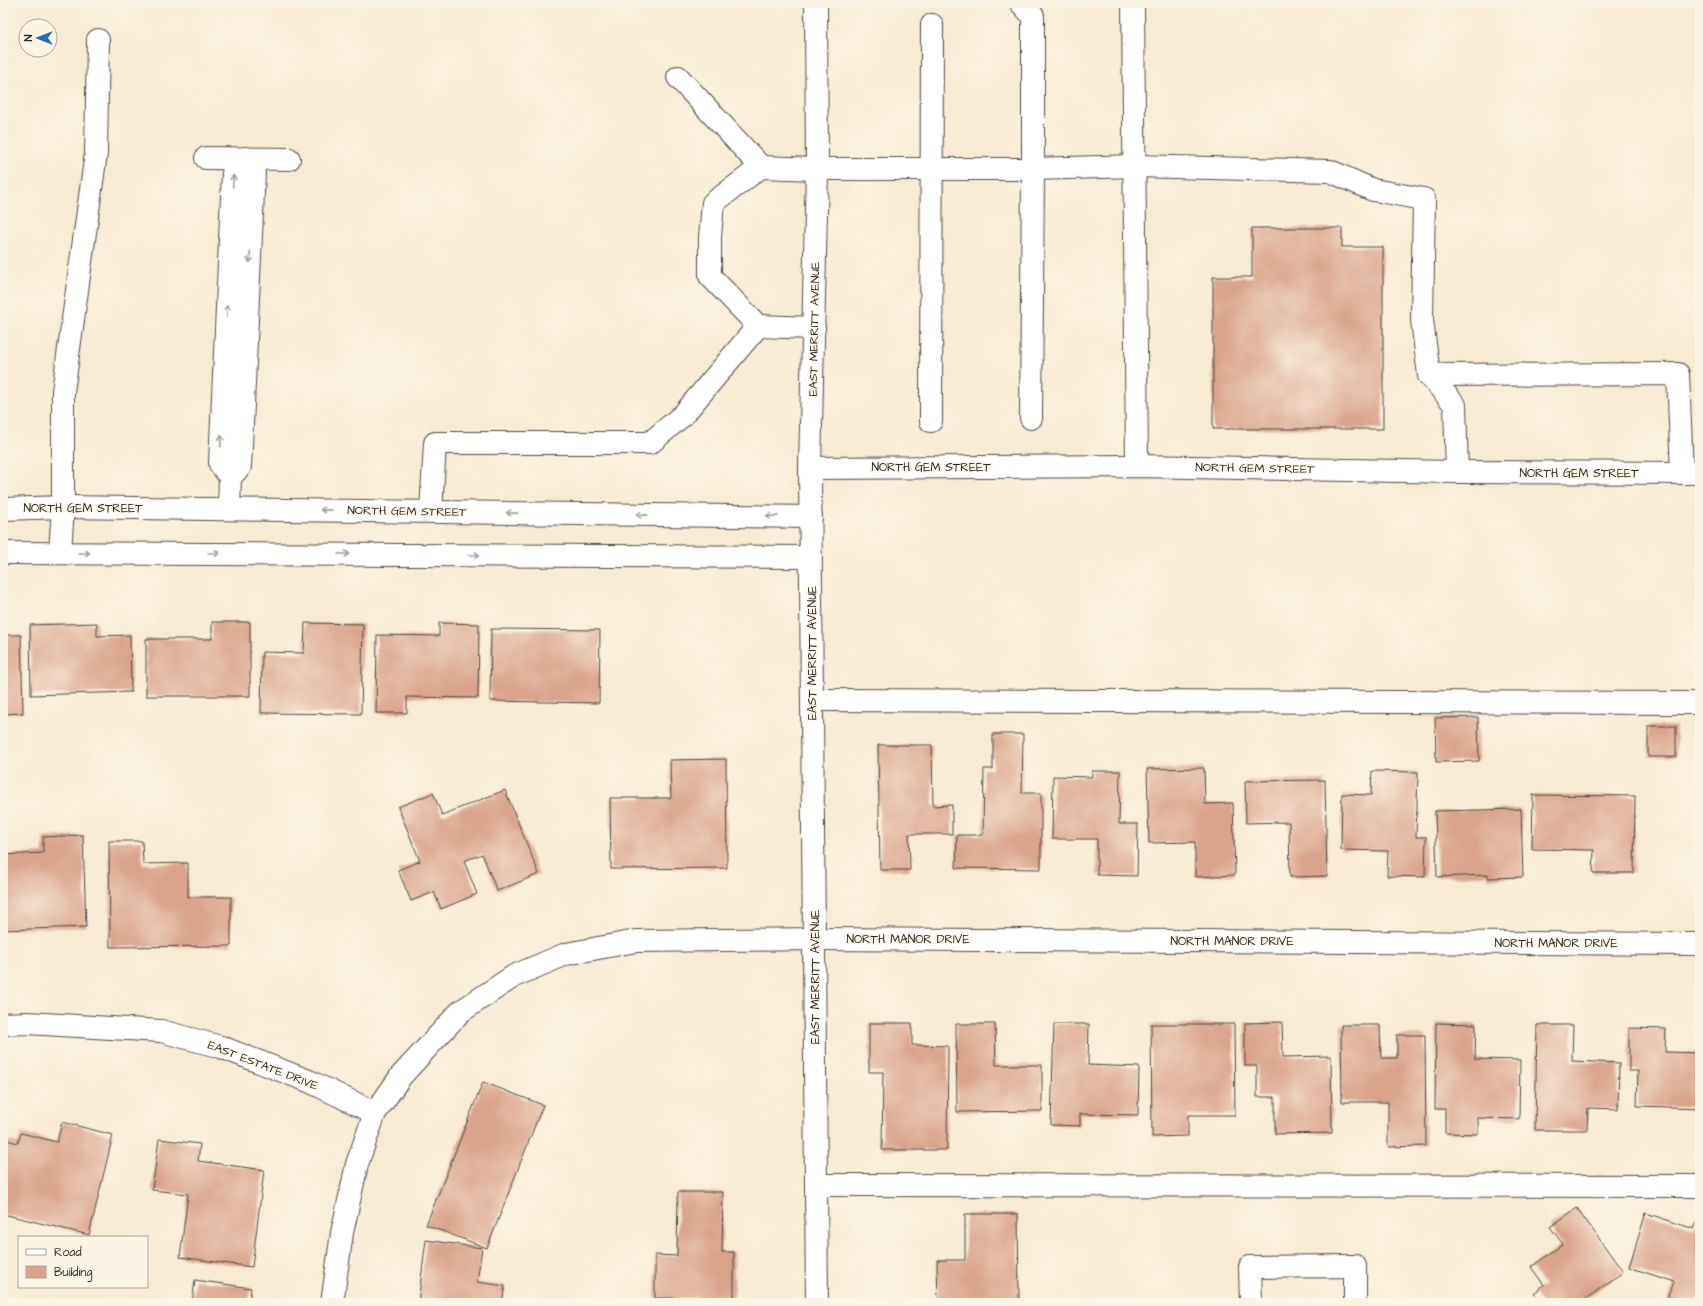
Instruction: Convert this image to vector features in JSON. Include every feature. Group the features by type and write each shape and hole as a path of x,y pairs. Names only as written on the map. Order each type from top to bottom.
{"street":[{"name":"EAST MERRITT AVENUE","path":"816,3 817,169 810,468 817,1303"},
{"path":"1021,3 1033,16 1031,418"},
{"path":"1133,3 1137,466"},
{"path":"931,421 932,25"},
{"path":"60,552 63,507 63,392 96,153 98,40"},
{"path":"678,77 761,166"},
{"path":"206,158 289,159"},
{"path":"229,509 230,477 220,464 233,173 246,158"},
{"path":"814,328 758,326 710,276 710,237 713,204 761,166 817,169 1033,169 1135,166 1330,171 1373,190 1424,199 1422,320 1429,375 1456,405 1457,472"},
{"path":"431,512 435,443 650,443 683,415 758,326"},
{"path":"1429,375 1678,374 1691,473"},
{"name":"NORTH GEM STREET","path":"810,468 1137,466 1457,472 1691,473"},
{"name":"NORTH GEM STREET","path":"3,509 63,507 811,517"},
{"path":"3,553 60,552 811,557"},
{"path":"812,700 1700,703"},
{"name":"NORTH MANOR DRIVE","path":"332,1303 342,1233 357,1164 375,1113 401,1076 460,1012 514,976 566,954 636,941 815,939 1700,944"},
{"name":"EAST ESTATE DRIVE","path":"3,1024 27,1023 161,1031 221,1047 312,1082 375,1113"},
{"path":"816,1185 1700,1186"},
{"path":"1251,1303 1250,1267 1355,1266 1356,1303"}],"building":[{"path":"1252,228 1342,228 1342,247 1383,247 1383,429 1213,429 1213,277 1252,277"},
{"path":"212,622 250,622 250,696 146,696 146,639 212,639"},
{"path":"97,623 97,636 130,635 131,692 31,695 30,625"},
{"path":"305,623 363,624 361,714 261,713 262,652 304,653"},
{"path":"439,623 479,624 478,698 407,697 407,713 376,713 377,635 439,636"},
{"path":"491,629 600,630 599,703 490,701"},
{"path":"3,635 21,635 23,713 3,714"},
{"path":"1478,717 1479,761 1436,762 1435,718"},
{"path":"1648,726 1676,726 1676,757 1648,757"},
{"path":"993,734 1023,734 1022,793 1041,793 1041,869 956,868 957,835 983,835 984,769 993,769"},
{"path":"878,745 932,745 933,806 952,805 952,834 909,834 910,870 880,870"},
{"path":"726,759 727,868 611,869 610,798 671,798 670,760"},
{"path":"1204,768 1205,804 1233,803 1235,875 1195,877 1195,842 1149,843 1147,769"},
{"path":"1092,771 1120,771 1119,824 1138,824 1137,876 1097,875 1097,839 1052,839 1053,776 1092,777"},
{"path":"1372,771 1418,772 1416,837 1426,837 1425,877 1387,876 1388,851 1341,850 1342,794 1371,795"},
{"path":"1325,780 1327,876 1290,877 1289,822 1246,823 1245,781"},
{"path":"505,790 539,874 497,891 482,854 464,861 477,894 441,909 434,892 411,901 398,870 420,861 398,807 433,793 442,815"},
{"path":"1533,795 1635,796 1634,873 1593,873 1594,850 1532,849"},
{"path":"1521,809 1523,877 1488,878 1488,875 1437,877 1435,811"},
{"path":"83,835 86,927 3,930 3,855 43,853 43,837"},
{"path":"109,841 142,841 143,864 188,863 188,897 231,897 231,946 110,947"},
{"path":"1282,1022 1283,1057 1331,1056 1332,1133 1275,1134 1275,1097 1257,1097 1257,1066 1245,1066 1245,1023"},
{"path":"869,1023 912,1023 912,1045 948,1046 947,1150 882,1150 883,1072 869,1072"},
{"path":"1436,1023 1476,1024 1475,1059 1520,1060 1519,1119 1478,1118 1478,1134 1445,1133 1445,1109 1435,1109"},
{"path":"956,1024 995,1024 996,1065 1042,1065 1042,1111 957,1112"},
{"path":"1054,1024 1089,1024 1088,1065 1139,1067 1138,1115 1080,1114 1080,1126 1051,1125"},
{"path":"1151,1024 1234,1024 1235,1115 1188,1115 1188,1136 1152,1137"},
{"path":"1341,1025 1380,1025 1381,1058 1397,1058 1397,1035 1425,1035 1426,1146 1388,1147 1388,1102 1342,1102"},
{"path":"1537,1025 1573,1025 1572,1061 1619,1063 1618,1109 1588,1108 1587,1130 1535,1130"},
{"path":"1629,1028 1666,1029 1665,1052 1700,1053 1700,1108 1637,1106 1638,1071 1629,1071"},
{"path":"483,1082 543,1105 487,1248 426,1225"},
{"path":"62,1122 113,1135 89,1235 3,1214 3,1139 18,1143 21,1133 57,1142"},
{"path":"159,1139 200,1144 198,1161 264,1170 252,1267 180,1257 188,1194 152,1190"},
{"path":"678,1192 723,1192 722,1252 734,1252 734,1298 655,1298 655,1255 677,1256"},
{"path":"1577,1208 1623,1272 1584,1300 1586,1303 1541,1303 1534,1293 1544,1285 1531,1267 1563,1244 1550,1227"},
{"path":"1646,1213 1694,1229 1697,1221 1700,1222 1700,1303 1666,1303 1674,1282 1629,1267"},
{"path":"965,1214 1018,1214 1019,1301 938,1303 937,1260 965,1260"},
{"path":"426,1240 482,1248 477,1282 505,1286 502,1303 418,1303"},
{"path":"195,1280 251,1288 249,1303 192,1303"}]}
